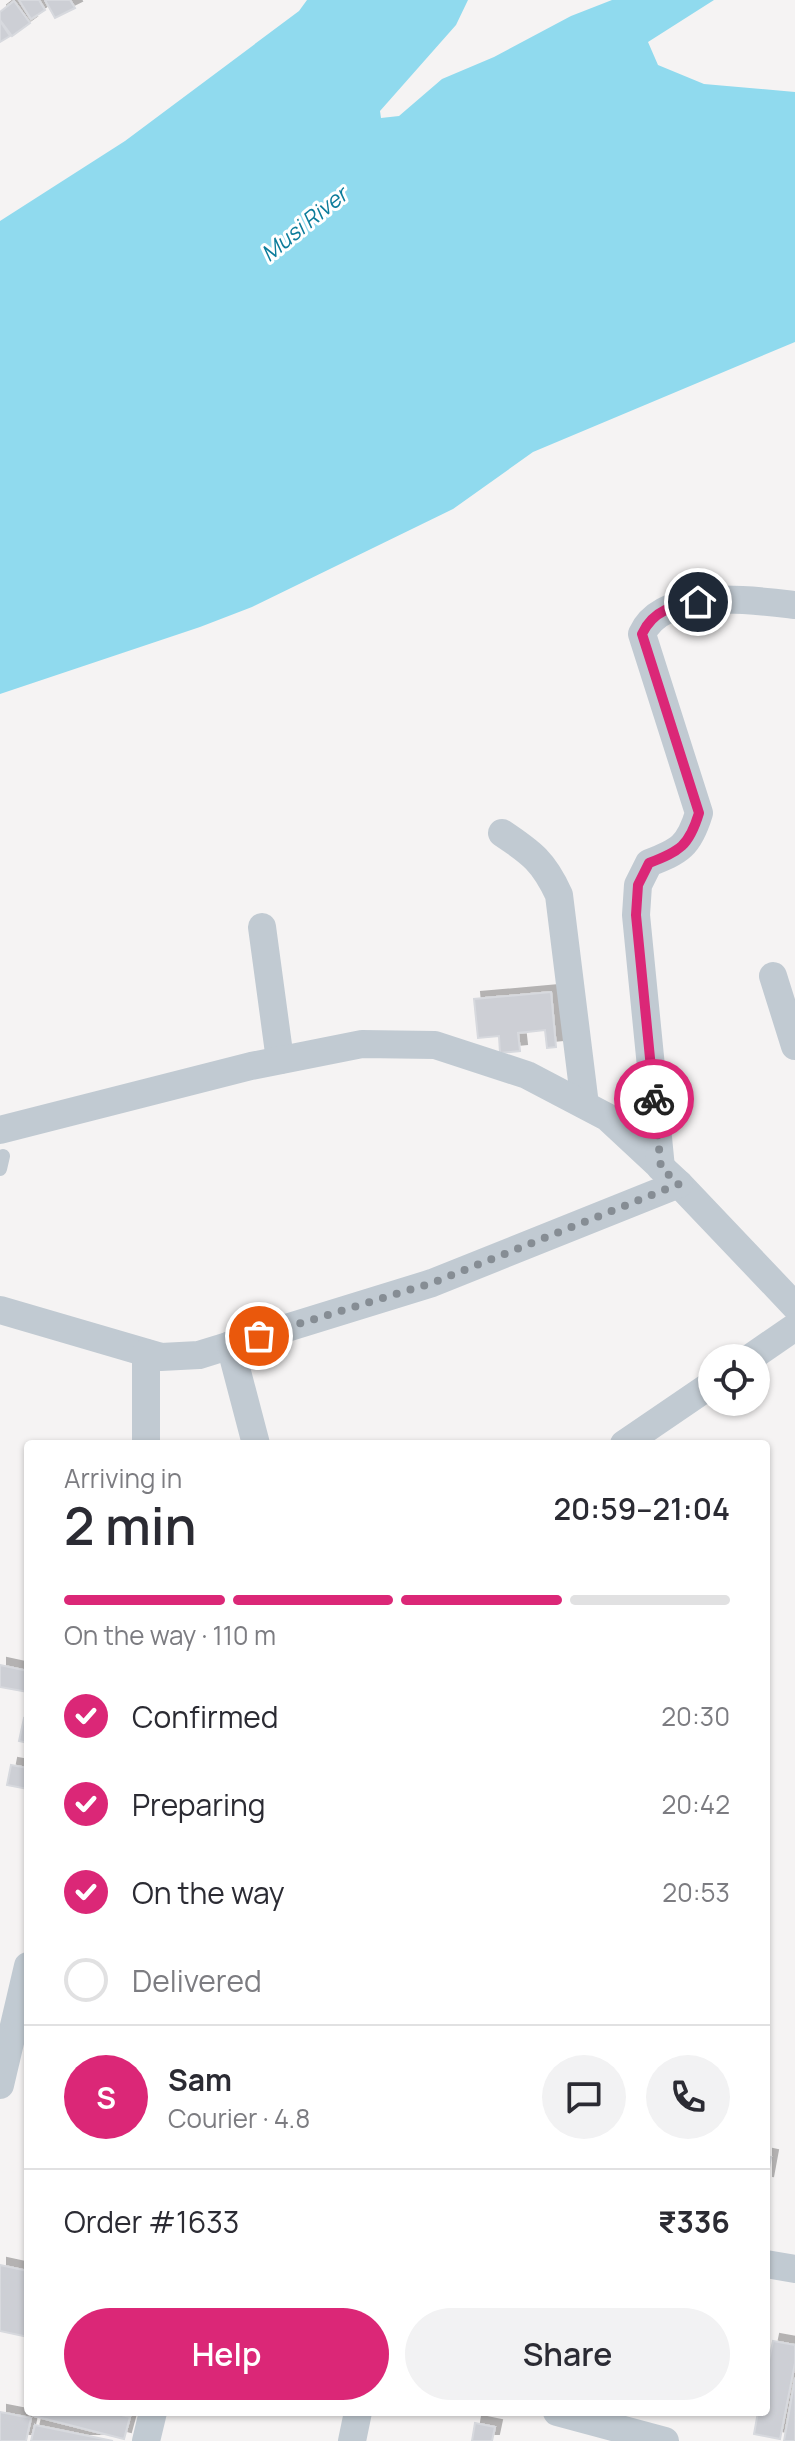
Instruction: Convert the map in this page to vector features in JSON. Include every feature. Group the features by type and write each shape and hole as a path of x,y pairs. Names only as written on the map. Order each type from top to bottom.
{"street":[{"path":"670,1176 636,915 638,885 649,863 676,853 692,836 699,813 642,634 648,621 657,613 681,604 714,600 795,605"},
{"path":"502,833 529,851 548,871 559,895 585,1105"},
{"path":"262,927 280,1060"},
{"path":"773,976 795,1046"},
{"path":"1,1152 280,1060 362,1044 435,1045 527,1075 607,1117 670,1176 795,1306"},
{"path":"0,1310 161,1357 199,1355 432,1283 670,1176"},
{"path":"770,1344 795,1327"},
{"path":"230,1345 255,1440"},
{"path":"146,1353 146,1440"},
{"path":"630,1440 698,1394"},
{"path":"0,2085 24,1983"},
{"path":"770,2265 795,2269"},
{"path":"146,2441 152,2416"},
{"path":"352,2441 357,2416"},
{"path":"572,2424 665,2441"}],"water":[{"name":"Musi River","path":"307,0 468,0 456,25 380,111 381,118 399,116 442,79 494,57 571,16 612,0 714,0 648,42 658,65 704,84 795,92 795,342 533,452 453,509 252,607 0,694 0,221 125,141 299,11"}],"building":[{"path":"19,0 39,0 45,10 31,19"},
{"path":"45,0 70,0 75,8 55,18"},
{"path":"14,1 30,23 12,36 0,20 0,12"},
{"path":"0,21 10,36 0,42"},
{"path":"551,992 556,1047 547,1048 545,1030 518,1033 520,1051 500,1053 499,1036 478,1038 474,999"},
{"path":"0,1665 24,1670 24,1691 0,1687"},
{"path":"24,1718 24,1742 19,1741"},
{"path":"11,1765 24,1767 24,1788 7,1785"},
{"path":"0,2265 24,2270 24,2336 0,2331"},
{"path":"773,2341 795,2345 795,2363 780,2439 754,2434 757,2416 770,2416 770,2355"},
{"path":"795,2378 795,2441 784,2441"},
{"path":"0,2412 31,2418 26,2441 0,2441"},
{"path":"34,2416 130,2417 124,2439"},
{"path":"475,2423 495,2427 492,2441 472,2441"},
{"path":"35,2425 113,2441 31,2441"}],"way so far":[{"path":"259,1336 432,1283 679,1184 661,1168 654,1099"}],"route":[{"path":"654,1099 636,915 638,885 649,863 676,853 692,836 699,813 642,634 648,621 657,613 681,604 698,602"}]}
